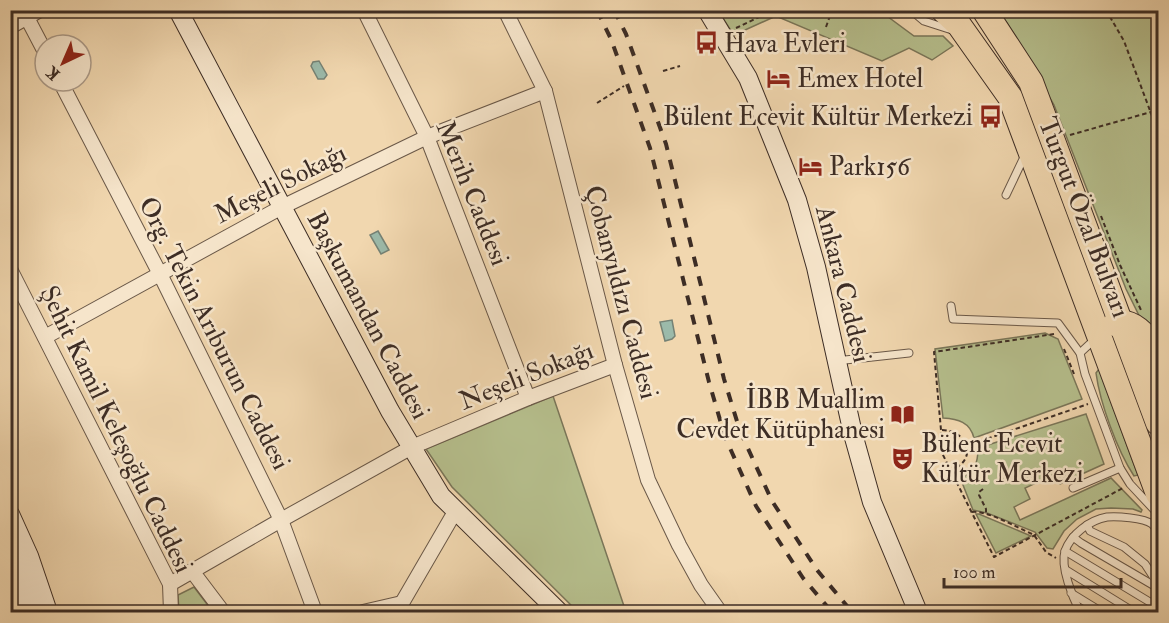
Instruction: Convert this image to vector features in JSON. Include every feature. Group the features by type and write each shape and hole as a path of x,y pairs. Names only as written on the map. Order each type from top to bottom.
{"highway":[{"name":"Turgut Özal Bulvarı","path":"943,10 959,25 1010,97 1099,335 1148,493"},
{"name":"Turgut Özal Bulvarı","path":"984,10 1031,82 1158,423"},
{"path":"1099,335 1108,326 1121,322 1139,328 1155,350 1158,364"}],"street":[{"path":"10,27 25,14 40,10"},
{"name":"Başkumandan Caddesi","path":"178,10 390,411 441,496 559,612"},
{"name":"Merih Caddesi","path":"364,10 427,137 528,398"},
{"name":"Çobanyıldızı Caddesi","path":"505,10 545,91 615,365 648,480 679,545 701,585 720,612"},
{"name":"Ankara Caddesi","path":"707,10 748,78 797,200 816,267 853,434 872,502 918,612"},
{"path":"25,14 35,33"},
{"name":"Meşeli Sokağı","path":"45,337 282,207 427,137 545,91"},
{"name":"Org. Tekin Arıburun Caddesi","path":"66,93 160,274 281,520 315,612"},
{"name":"Şehit Kamil Keleşoğlu Caddesi","path":"10,269 170,584 171,612"},
{"name":"Neşeli Sokağı","path":"170,584 412,447 528,398 615,365"},
{"path":"363,612 400,608 456,510"},
{"path":"10,514 29,556 48,612"},
{"path":"10,552 16,588 30,612"},
{"path":"192,571 223,612"}],"lane":[{"path":"911,10 924,21 965,34"},
{"path":"1006,195 1028,147"},
{"path":"951,306 953,319 1058,323 1080,353 1084,374 1120,468 1130,484 1148,493 1158,513"},
{"path":"1080,353 1099,335"},
{"path":"837,360 909,353"},
{"path":"1073,488 1120,468"},
{"path":"1080,612 1071,593 1065,566 1065,551 1073,537 1082,528 1106,517 1150,523 1158,530"},
{"path":"1087,525 1090,531 1124,547 1145,564 1158,586"},
{"path":"1073,537 1158,586"},
{"path":"1065,551 1158,607"},
{"path":"1065,566 1134,612"},
{"path":"1071,593 1102,612"}],"path":[{"path":"722,34 774,10"},
{"path":"826,27 832,10"},
{"path":"1106,10 1125,41 1158,132"},
{"path":"663,71 680,66"},
{"path":"597,103 624,86"},
{"path":"1070,135 1158,110"},
{"path":"1058,334 934,352 941,451 994,557 1122,488 1148,493"},
{"path":"1062,344 1074,374"},
{"path":"966,446 1095,402"},
{"path":"941,430 960,435 966,446 965,459 961,465 951,470"},
{"path":"983,489 979,495 986,514"},
{"path":"972,512 986,514 1035,535 1046,552 1065,566"}],"green space":[{"path":"718,11 880,11 914,36 943,36 953,46 932,60 909,48 882,61 776,16 734,35"},
{"path":"995,11 1158,11 1158,370 1152,342 1126,289 1054,105 1007,23"},
{"path":"1045,333 1058,339 1082,399 974,438 970,428 963,422 943,418 935,349"},
{"path":"1099,369 1138,475 1134,476 1110,426 1098,385 1096,373"},
{"path":"553,396 626,612 578,612 452,487 426,449"},
{"path":"1086,414 1104,464 1060,484 1055,474 1025,488 1030,499 1014,507 1020,520 1111,478 1142,510 1141,512 1133,509 1096,509 1077,519 1064,531 1053,549 1047,548 1035,532 987,513 973,510 961,480 974,467 978,448"},
{"path":"976,514 979,514 1031,536 996,553"},
{"path":"194,587 213,612 179,612 178,595"}],"shaded area":[{"path":"319,61 327,75 324,79 318,79 311,66 313,62"},
{"path":"378,231 389,250 381,254 370,235"},
{"path":"672,320 675,336 665,341 660,322"}],"railway":[{"path":"597,10 611,39 650,148 725,437 756,506 803,578 832,612"},
{"path":"614,10 626,34 666,144 724,379 740,431 772,501 817,570 852,612"}],"place":[{"name":"Hava Evleri","path":"706,43"},
{"name":"Emex Hotel","path":"779,78"},
{"name":"Bülent Ecevi̇t Kültür Merkezi̇","path":"991,116"},
{"name":"Park156","path":"811,166"},
{"name":"İBB Muallim Cevdet Kütüphanesi","path":"903,414"},
{"name":"Bülent Ecevit Kültür Merkezi","path":"903,458"}]}
